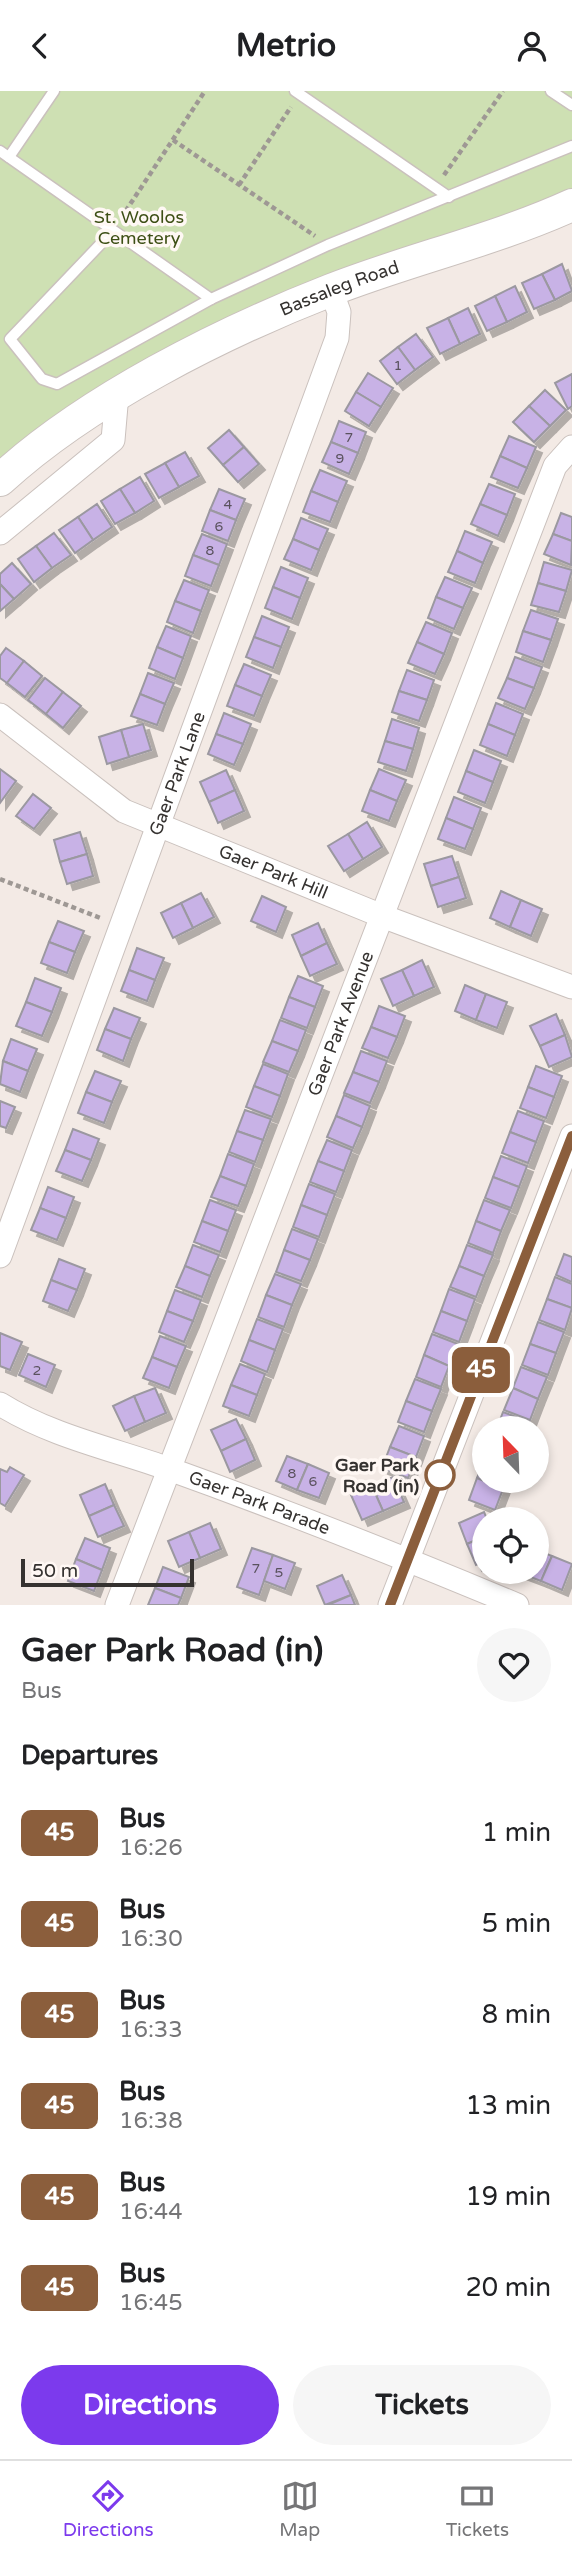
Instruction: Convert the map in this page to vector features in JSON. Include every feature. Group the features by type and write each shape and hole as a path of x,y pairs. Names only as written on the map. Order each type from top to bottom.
{"street":[{"name":"Bassaleg Road","path":"0,480 117,394 221,338 331,290 572,205"},
{"name":"Gaer Park Lane","path":"0,1256 337,338 340,312 331,290"},
{"path":"0,533 113,440 117,394"},
{"name":"Gaer Park Avenue","path":"117,1605 555,466 572,447"},
{"name":"Gaer Park Hill","path":"0,715 124,811 382,916 572,986"},
{"path":"390,1605 572,1136"},
{"name":"Gaer Park Parade","path":"0,1404 48,1428 169,1469 408,1559 517,1605"}],"lane":[{"path":"54,91 4,154 211,299"},
{"path":"551,91 572,105"},
{"path":"298,93 449,197"},
{"path":"113,231 10,339 42,379 57,384 211,299 328,245 572,146"}],"path":[{"path":"113,231 205,91"},
{"path":"435,187 503,91"},
{"path":"239,185 298,93"},
{"path":"173,141 328,245"},
{"path":"0,879 120,925"}],"green space":[{"name":"St. Woolos Cemetery","path":"0,91 572,91 572,205 221,338 0,480"}],"building":[{"path":"562,264 572,291 555,300 542,274"},
{"path":"542,274 555,300 534,309 522,283"},
{"path":"515,286 527,312 507,322 495,296"},
{"path":"495,296 507,322 487,331 475,306"},
{"path":"468,308 480,334 460,344 448,318"},
{"path":"448,318 460,344 440,354 427,328"},
{"path":"416,334 433,357 415,370 398,347"},
{"path":"398,347 415,370 397,384 380,361"},
{"path":"368,373 393,388 381,407 356,392"},
{"path":"572,374 572,406 568,409 555,383"},
{"path":"545,390 566,410 550,426 529,406"},
{"path":"356,392 381,407 369,426 345,411"},
{"path":"529,406 550,426 534,442 513,422"},
{"path":"339,421 366,432 358,453 331,442"},
{"path":"229,430 244,447 223,465 208,448"},
{"path":"509,436 536,447 527,468 500,456"},
{"path":"331,442 358,453 349,474 322,462"},
{"path":"244,447 259,464 238,482 223,465"},
{"path":"185,452 199,476 179,487 165,463"},
{"path":"500,456 527,468 518,488 491,477"},
{"path":"165,463 179,487 159,498 145,474"},
{"path":"320,470 347,481 338,502 311,491"},
{"path":"140,477 154,501 135,513 120,489"},
{"path":"489,484 515,494 507,515 480,504"},
{"path":"120,489 135,513 115,524 101,501"},
{"path":"219,489 245,499 236,520 210,510"},
{"path":"311,491 338,502 330,522 303,512"},
{"path":"97,504 112,527 93,540 78,517"},
{"path":"480,504 507,515 498,536 471,524"},
{"path":"210,510 236,520 228,541 202,531"},
{"path":"561,513 572,517 572,541 553,534"},
{"path":"78,517 93,540 75,553 59,530"},
{"path":"301,518 328,529 319,550 293,539"},
{"path":"465,531 492,542 483,563 457,551"},
{"path":"54,533 71,555 52,568 36,546"},
{"path":"202,534 227,544 219,565 193,555"},
{"path":"553,534 572,541 571,565 544,554"},
{"path":"293,539 319,550 311,570 284,559"},
{"path":"36,546 52,568 34,582 18,559"},
{"path":"457,551 483,563 475,583 448,572"},
{"path":"193,555 219,565 211,586 185,576"},
{"path":"544,562 572,570 566,591 538,583"},
{"path":"12,563 31,584 14,599 0,584 0,574"},
{"path":"281,567 308,578 300,598 273,587"},
{"path":"445,577 472,588 463,608 436,597"},
{"path":"184,580 209,590 201,611 175,601"},
{"path":"538,583 566,591 559,612 531,605"},
{"path":"0,584 14,599 0,611"},
{"path":"273,587 300,598 292,619 265,608"},
{"path":"436,597 463,608 454,629 428,618"},
{"path":"175,601 201,611 193,633 167,622"},
{"path":"531,610 558,619 551,640 523,631"},
{"path":"262,616 289,627 281,647 254,637"},
{"path":"426,622 452,633 444,654 417,642"},
{"path":"166,626 191,636 183,658 157,647"},
{"path":"523,631 551,640 543,662 516,652"},
{"path":"254,637 281,647 273,668 246,657"},
{"path":"417,642 444,654 435,674 408,663"},
{"path":"157,647 183,658 175,679 149,668"},
{"path":"6,648 24,661 7,683 0,678 0,656"},
{"path":"515,657 542,667 534,688 507,678"},
{"path":"24,661 42,676 25,697 7,683"},
{"path":"244,664 271,675 262,696 235,685"},
{"path":"407,670 434,680 427,700 399,691"},
{"path":"148,673 174,683 165,704 140,694"},
{"path":"45,678 63,692 46,714 28,700"},
{"path":"507,678 534,688 525,709 498,698"},
{"path":"235,685 262,696 254,716 227,706"},
{"path":"399,691 427,700 419,721 392,712"},
{"path":"63,692 81,706 63,728 46,714"},
{"path":"140,694 165,704 157,725 131,716"},
{"path":"496,703 523,714 515,735 488,724"},
{"path":"224,713 251,724 243,744 216,734"},
{"path":"392,719 419,728 413,749 385,741"},
{"path":"143,724 151,750 129,757 121,730"},
{"path":"488,724 515,735 507,756 480,745"},
{"path":"121,730 129,757 107,764 99,737"},
{"path":"216,734 243,744 234,765 208,754"},
{"path":"385,741 413,749 406,771 378,762"},
{"path":"474,750 501,761 493,782 466,771"},
{"path":"0,769 16,781 0,803"},
{"path":"379,769 406,780 397,801 370,790"},
{"path":"226,770 235,790 209,802 200,782"},
{"path":"466,771 493,782 485,803 458,792"},
{"path":"235,790 244,811 218,823 209,802"},
{"path":"370,790 397,801 389,821 362,811"},
{"path":"33,794 51,808 34,829 16,816"},
{"path":"454,797 481,808 473,829 446,818"},
{"path":"446,818 473,829 465,849 438,839"},
{"path":"367,822 382,847 363,859 348,834"},
{"path":"80,832 87,854 60,862 54,840"},
{"path":"348,834 363,859 344,871 328,846"},
{"path":"87,854 93,876 67,884 60,862"},
{"path":"452,856 459,877 431,886 424,864"},
{"path":"459,877 466,898 438,907 431,886"},
{"path":"501,891 521,900 510,927 490,918"},
{"path":"201,893 214,917 193,928 181,903"},
{"path":"262,896 286,907 276,932 251,921"},
{"path":"521,900 542,909 531,936 510,927"},
{"path":"181,903 193,928 173,938 161,913"},
{"path":"58,921 84,931 75,952 49,942"},
{"path":"318,923 327,943 301,956 292,935"},
{"path":"49,942 75,952 67,973 41,963"},
{"path":"327,943 337,964 310,976 301,956"},
{"path":"137,948 164,958 155,980 129,970"},
{"path":"422,960 434,987 414,996 402,970"},
{"path":"129,970 155,980 147,1001 121,991"},
{"path":"402,970 414,996 393,1006 381,979"},
{"path":"298,976 323,986 315,1007 289,997"},
{"path":"35,978 61,988 52,1012 26,1002"},
{"path":"465,985 486,994 476,1020 455,1011"},
{"path":"486,994 507,1002 497,1028 476,1020"},
{"path":"289,997 315,1007 307,1028 281,1018"},
{"path":"26,1002 52,1012 42,1036 16,1026"},
{"path":"379,1006 405,1016 397,1037 371,1027"},
{"path":"114,1008 140,1018 131,1039 105,1029"},
{"path":"556,1014 565,1035 540,1046 530,1026"},
{"path":"280,1020 306,1030 298,1051 272,1041"},
{"path":"371,1027 397,1037 388,1058 362,1048"},
{"path":"105,1029 131,1039 123,1061 97,1050"},
{"path":"565,1035 572,1057 549,1067 540,1046"},
{"path":"11,1039 37,1049 28,1071 3,1061"},
{"path":"272,1041 298,1051 289,1072 263,1062"},
{"path":"361,1051 387,1061 379,1082 353,1072"},
{"path":"3,1061 28,1071 20,1092 0,1084"},
{"path":"263,1064 288,1074 280,1096 254,1086"},
{"path":"536,1066 562,1076 554,1097 528,1087"},
{"path":"95,1071 121,1081 112,1102 86,1092"},
{"path":"353,1072 379,1082 370,1103 344,1093"},
{"path":"254,1086 280,1096 272,1117 246,1107"},
{"path":"528,1087 554,1097 546,1118 520,1108"},
{"path":"86,1092 112,1102 104,1123 78,1113"},
{"path":"344,1095 370,1106 362,1127 336,1116"},
{"path":"0,1101 15,1107 6,1128 0,1126"},
{"path":"245,1110 271,1119 263,1140 237,1131"},
{"path":"518,1111 544,1121 536,1142 510,1132"},
{"path":"336,1116 362,1127 353,1148 327,1137"},
{"path":"73,1129 99,1139 91,1160 65,1150"},
{"path":"237,1131 263,1140 255,1162 229,1152"},
{"path":"510,1132 536,1142 528,1163 502,1153"},
{"path":"327,1140 352,1150 344,1171 318,1161"},
{"path":"65,1150 91,1160 82,1181 56,1171"},
{"path":"228,1154 254,1164 246,1186 220,1176"},
{"path":"501,1156 527,1166 519,1187 493,1177"},
{"path":"318,1161 344,1171 336,1192 310,1182"},
{"path":"220,1176 246,1186 238,1206 211,1197"},
{"path":"493,1177 519,1187 511,1208 485,1198"},
{"path":"309,1184 335,1194 327,1215 301,1205"},
{"path":"48,1187 74,1197 66,1218 40,1208"},
{"path":"210,1200 236,1210 228,1231 202,1221"},
{"path":"484,1200 510,1210 501,1231 476,1221"},
{"path":"301,1205 327,1215 319,1237 293,1227"},
{"path":"40,1208 66,1218 57,1240 31,1230"},
{"path":"202,1221 228,1231 220,1252 194,1242"},
{"path":"476,1221 501,1231 493,1253 468,1243"},
{"path":"292,1229 318,1239 310,1260 284,1250"},
{"path":"193,1245 219,1255 210,1276 185,1266"},
{"path":"467,1245 493,1255 484,1276 459,1266"},
{"path":"284,1250 310,1260 301,1281 276,1272"},
{"path":"564,1254 572,1257 572,1282 556,1275"},
{"path":"59,1259 85,1269 77,1290 51,1280"},
{"path":"185,1266 210,1276 202,1297 176,1287"},
{"path":"459,1266 484,1276 476,1297 450,1287"},
{"path":"275,1274 301,1284 292,1305 266,1295"},
{"path":"555,1277 572,1284 572,1308 547,1299"},
{"path":"51,1280 77,1290 68,1311 43,1301"},
{"path":"449,1289 475,1299 467,1321 441,1311"},
{"path":"175,1290 201,1300 193,1321 167,1311"},
{"path":"266,1295 292,1305 284,1327 258,1317"},
{"path":"547,1299 572,1308 565,1330 539,1320"},
{"path":"167,1311 193,1321 184,1342 159,1332"},
{"path":"441,1311 467,1321 459,1342 433,1332"},
{"path":"257,1319 283,1329 275,1350 249,1340"},
{"path":"538,1322 564,1332 556,1353 530,1344"},
{"path":"0,1333 22,1342 10,1370 0,1366"},
{"path":"432,1334 458,1344 449,1366 424,1355"},
{"path":"160,1336 186,1346 177,1367 152,1357"},
{"path":"249,1340 275,1350 267,1372 241,1361"},
{"path":"530,1344 556,1353 548,1375 522,1365"},
{"path":"28,1354 55,1365 46,1387 19,1375"},
{"path":"424,1355 449,1366 441,1387 416,1377"},
{"path":"152,1357 177,1367 169,1388 143,1378"},
{"path":"240,1364 265,1374 257,1395 231,1385"},
{"path":"521,1367 547,1377 538,1399 513,1388"},
{"path":"415,1379 441,1389 432,1411 406,1401"},
{"path":"231,1385 257,1395 249,1416 223,1406"},
{"path":"155,1388 166,1413 145,1422 134,1396"},
{"path":"513,1388 538,1399 532,1416 520,1416 504,1410"},
{"path":"134,1396 145,1422 125,1431 113,1406"},
{"path":"406,1401 432,1411 424,1432 398,1422"},
{"path":"236,1419 246,1439 221,1451 211,1430"},
{"path":"399,1426 424,1436 416,1457 390,1447"},
{"path":"246,1439 255,1460 230,1472 221,1451"},
{"path":"390,1447 416,1457 408,1478 382,1468"},
{"path":"287,1456 308,1464 297,1490 276,1481"},
{"path":"308,1464 329,1473 319,1498 297,1490"},
{"path":"10,1467 24,1475 5,1506 0,1503 0,1469 7,1472"},
{"path":"393,1477 404,1502 383,1511 372,1486"},
{"path":"105,1484 114,1505 89,1516 80,1495"},
{"path":"372,1486 383,1511 362,1520 351,1495"},
{"path":"472,1492 501,1493 496,1507 487,1507 469,1500"},
{"path":"114,1505 124,1526 98,1537 89,1516"},
{"path":"472,1517 472,1542 467,1544 459,1523"},
{"path":"210,1523 221,1549 200,1558 189,1532"},
{"path":"189,1532 200,1558 179,1567 168,1541"},
{"path":"85,1538 110,1548 102,1570 76,1559"},
{"path":"472,1542 472,1556 467,1544"},
{"path":"252,1548 273,1555 259,1595 237,1587"},
{"path":"273,1555 295,1563 285,1589 264,1581"},
{"path":"552,1556 572,1564 562,1590 548,1584"},
{"path":"76,1559 102,1570 94,1591 68,1581"},
{"path":"163,1567 189,1577 181,1598 155,1588"},
{"path":"342,1575 351,1595 325,1605 317,1586"},
{"path":"155,1588 181,1598 178,1605 148,1605"},
{"path":"351,1595 355,1605 328,1605"}],"bus line":[{"name":"45","path":"390,1605 572,1136"}],"place":[{"name":"Gaer Park Road (in)","path":"440,1475"}]}
